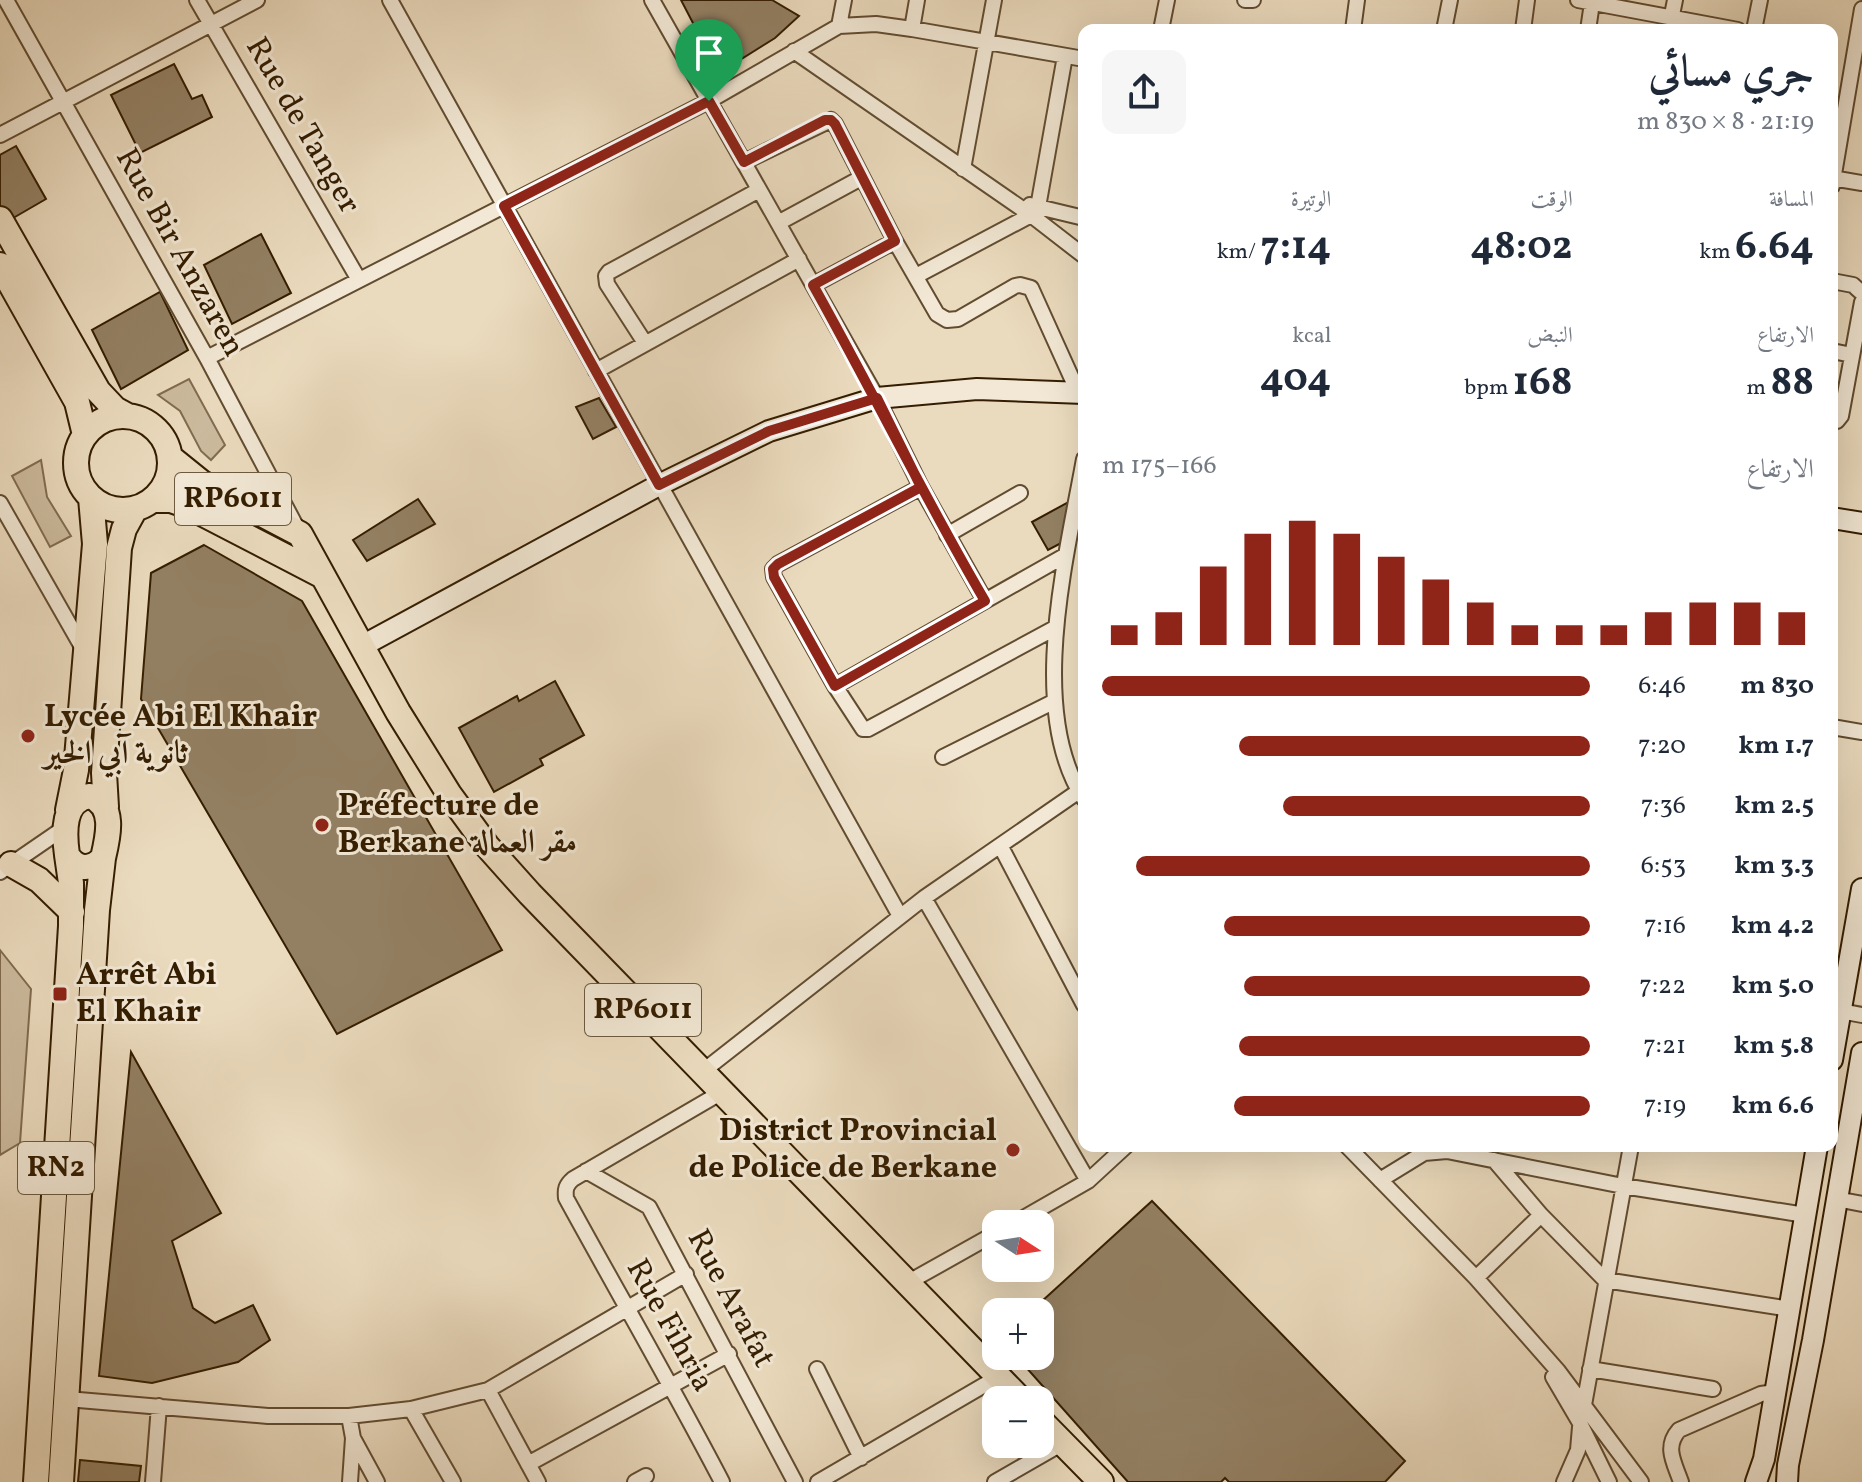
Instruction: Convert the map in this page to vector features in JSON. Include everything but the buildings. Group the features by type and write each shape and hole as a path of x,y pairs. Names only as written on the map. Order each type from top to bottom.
{"highway":[{"path":"0,219 98,391 115,409 153,425 165,440 171,458"},
{"name":"RN2","path":"0,265 77,402 85,435 76,462 79,481 91,498 95,544 76,770 68,818 67,855 72,912 36,1482"},
{"path":"85,435 107,418 126,415"},
{"name":"RN2","path":"61,1482 97,910 108,820 104,773 119,548 124,529 169,477 171,458"},
{"name":"RP6011","path":"171,458 202,483 300,534 398,712 449,794 487,846 1007,1386"},
{"path":"91,498 107,508 144,505"},
{"name":"RP6011","path":"144,505 171,500 188,506 323,576"},
{"path":"68,818 77,800 90,796 106,807"},
{"path":"67,855 82,867 94,866 103,858"},
{"path":"6,868 39,880 72,912"},
{"path":"1054,1434 1101,1482"}],"main road":[{"path":"362,646 659,485 769,431 877,398 977,389 1078,393"},
{"path":"1838,519 1862,523"},
{"path":"1838,1001 1862,889"},
{"path":"1787,1482 1862,1053"},
{"path":"1756,1482 1762,1467 1816,1152"}],"street":[{"name":"Rue Bir Anzaren","path":"6,0 207,358 300,534"},
{"name":"Rue de Tanger","path":"197,0 359,280"},
{"path":"0,135 257,0"},
{"path":"390,0 900,916"},
{"path":"652,0 877,398 921,487 985,601"},
{"path":"839,26 844,0"},
{"path":"912,29 917,0"},
{"path":"963,169 994,0"},
{"path":"1162,24 1167,0"},
{"path":"1245,0 1253,0"},
{"path":"1354,24 1357,0"},
{"path":"1445,24 1450,0"},
{"path":"1524,24 1527,0"},
{"path":"1587,24 1585,1 1670,24 1675,0"},
{"path":"1755,24 1760,0"},
{"path":"1838,151 1862,9"},
{"path":"207,358 709,101 839,26 876,24 1078,58"},
{"path":"794,51 1005,199 1034,211 1078,217"},
{"path":"916,276 1034,211 1065,56"},
{"path":"744,162 831,120 937,314 947,320 958,319 1015,286 1031,288 1078,387"},
{"path":"778,223 861,178"},
{"path":"1838,181 1862,183"},
{"path":"645,343 607,284 606,276 759,190"},
{"path":"1034,211 1078,251"},
{"path":"813,285 895,241"},
{"path":"596,371 799,259"},
{"path":"1838,282 1853,285 1862,293"},
{"path":"1838,420 1862,302"},
{"path":"1838,352 1852,355"},
{"path":"921,487 773,569 774,577 860,726 868,729 1055,628"},
{"path":"947,535 1020,493"},
{"path":"0,503 85,652"},
{"path":"1078,511 1066,555 1055,628 1055,701 1062,745 1078,785"},
{"path":"835,686 1066,555"},
{"path":"943,757 1055,701"},
{"path":"1838,728 1862,732"},
{"path":"702,1072 924,898 1078,798"},
{"path":"6,868 68,818"},
{"path":"1001,847 1078,994"},
{"path":"924,898 1088,1181"},
{"path":"1838,1010 1862,1015"},
{"path":"586,1171 722,1092"},
{"path":"1037,1210 1088,1181 1119,1152"},
{"path":"1353,1152 1476,1278 1584,1405 1641,1482"},
{"path":"1380,1180 1430,1152"},
{"path":"1460,1152 1623,1186 1805,1215"},
{"path":"1584,1405 1630,1152"},
{"path":"1494,1160 1541,1215 1605,1280 1790,1309"},
{"name":"Rue Fihria","path":"586,1171 567,1184 566,1198 671,1384 722,1482"},
{"name":"Rue Arafat","path":"586,1171 649,1207 795,1482"},
{"path":"1836,1199 1862,1204"},
{"path":"1476,1278 1541,1215"},
{"path":"907,1283 982,1241"},
{"path":"67,1399 268,1416 349,1416 411,1409 488,1390 686,1274"},
{"path":"528,1464 729,1354"},
{"path":"1542,1354 1609,1482"},
{"path":"817,1369 861,1458"},
{"path":"1590,1369 1713,1389"},
{"path":"818,1482 998,1377"},
{"path":"488,1390 538,1482"},
{"path":"1681,1482 1669,1449 1671,1439 1679,1430 1761,1394 1775,1392"},
{"path":"153,1482 159,1406"},
{"path":"411,1409 453,1482"},
{"path":"349,1416 353,1438 350,1482"},
{"path":"1564,1482 1578,1450 1580,1423"},
{"path":"353,1438 377,1482"},
{"path":"995,1482 1063,1443"}],"shaded area":[{"path":"189,379 225,445 211,460 201,451 180,411 158,395"},
{"path":"41,460 47,497 71,536 50,547 12,476"},
{"path":"0,950 31,989 20,1143 0,1155"}],"place":[{"name":"Lycée Abi El Khair ثانوية آبي الخير","path":"28,736"},
{"name":"Préfecture de Berkane مقر العمالة","path":"322,825"},
{"name":"Arrêt Abi El Khair","path":"60,994"},
{"name":"District Provincial de Police de Berkane","path":"1013,1150"}],"route":[{"path":"709,101 504,206 659,485 769,431 877,398 921,487 773,569 774,577 835,686 985,601 921,487 877,398 813,285 895,241 835,124 825,120 744,162 709,101"}]}
